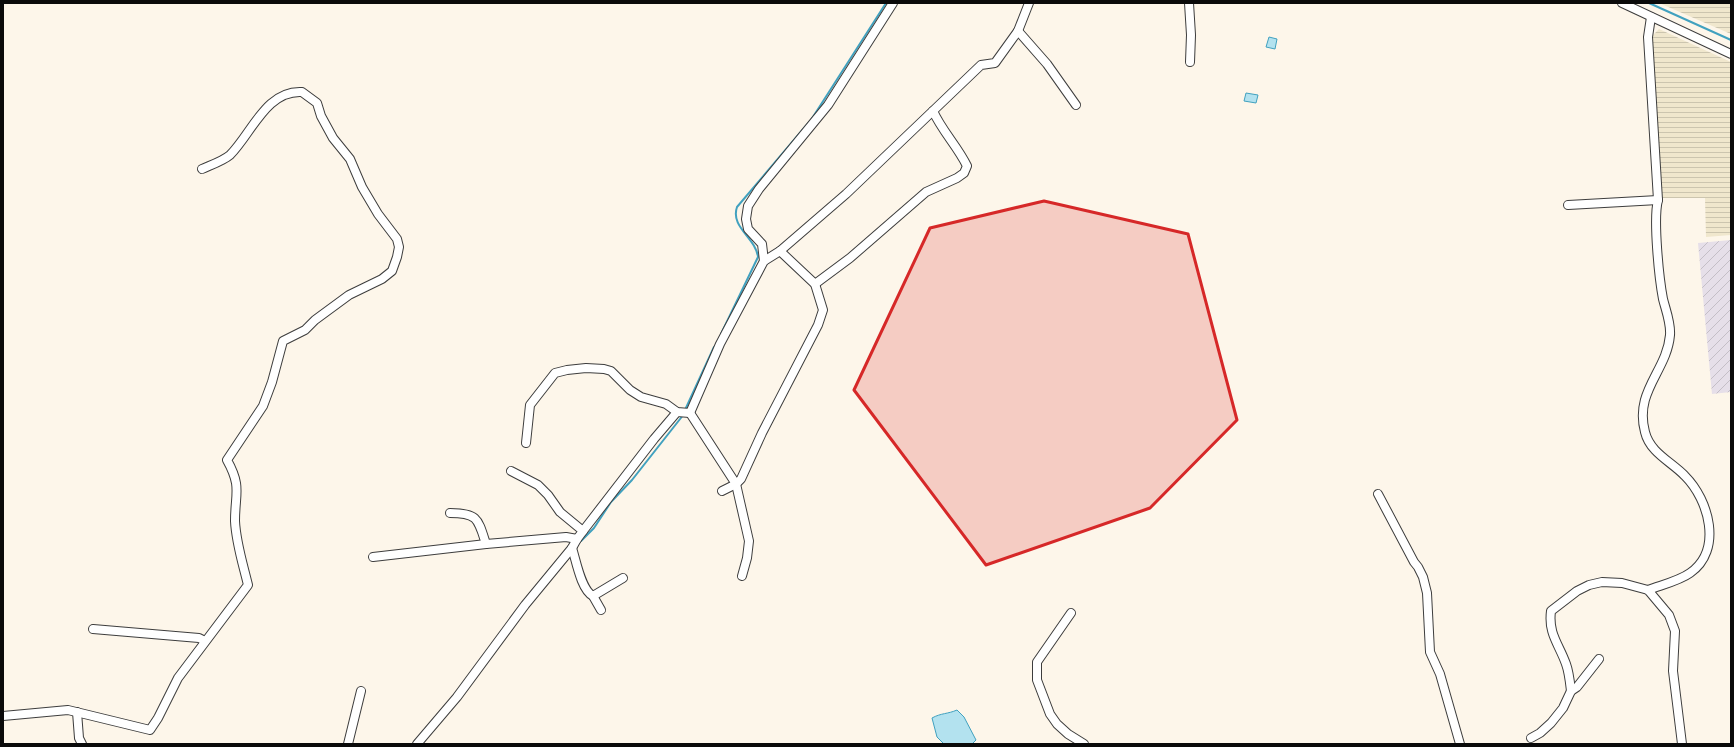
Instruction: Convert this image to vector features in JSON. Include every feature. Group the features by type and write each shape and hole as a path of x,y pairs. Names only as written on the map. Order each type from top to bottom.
{"street":[{"path":"764,261 762,244 748,229 746,219 748,206 828,105 893,3"},
{"path":"417,744 457,697 525,605 572,548 583,531 654,439 684,412 764,261 780,251 846,194 981,65 995,63 1018,31 1029,3"},
{"path":"1189,3 1191,35 1190,62"},
{"path":"1622,3 1651,18 1731,54"},
{"path":"1648,590 1690,573 1705,556 1710,528 1707,513 1701,499 1687,477 1663,458 1652,446 1645,433 1643,410 1644,401 1667,350 1670,334 1663,299 1659,262 1656,206 1658,200 1648,37 1651,18"},
{"path":"1018,31 1047,64 1076,105"},
{"path":"3,716 68,710 150,730 158,718 178,678 248,585 237,543 235,520 237,490 235,475 227,460 263,406 284,341 290,336 305,330 315,320 349,295 382,279 392,271 399,247 397,239 378,214 362,187 350,159 330,132 321,116 317,103 302,92 287,93 268,106 251,130 228,156 202,169"},
{"path":"815,284 850,258 926,192 958,178 964,173 967,166 963,158 933,111"},
{"path":"1568,205 1658,200"},
{"path":"722,491 736,484 741,479 762,433 818,325 823,310 815,284 780,251"},
{"path":"526,443 530,405 555,373 567,370 586,368 612,371 630,390 641,397 666,404 684,412 736,484 749,541 747,558 742,576"},
{"path":"511,471 538,485 548,495 560,512 583,531"},
{"path":"1378,494 1423,577 1429,612 1430,652 1440,674 1460,744"},
{"path":"450,513 465,513 475,518 481,528 486,544"},
{"path":"373,556 566,537 577,539"},
{"path":"572,548 586,588 589,594 593,596 601,610"},
{"path":"593,596 623,578"},
{"path":"1571,691 1566,664 1553,636 1550,621 1551,611 1577,591 1596,584 1611,582 1622,583 1648,590 1669,615 1676,630 1673,672 1682,744"},
{"path":"1071,614 1039,658 1037,665 1037,680 1050,714 1057,724 1068,734 1084,744"},
{"path":"92,629 199,638 205,641"},
{"path":"1531,738 1540,733 1551,723 1563,708 1571,691 1577,687 1599,659"},
{"path":"348,744 361,691"},
{"path":"77,712 79,738 82,744"}],"highlighted area":[{"path":"1044,201 1188,234 1237,420 1150,508 986,565 854,390 930,228"}],"shaded area":[{"path":"1659,3 1731,3 1731,34 1696,19"},
{"path":"1659,29 1731,62 1731,235 1706,237 1705,198 1662,198 1652,36"},
{"path":"1731,240 1731,392 1712,394 1698,243"}],"water":[{"path":"1269,37 1277,39 1275,49 1266,47"},
{"path":"1246,93 1258,95 1256,103 1244,101"},
{"path":"957,710 964,717 976,740 972,744 944,744 937,737 932,718"}],"waterway":[{"path":"721,334 758,257 753,244 737,221 737,207 811,120 886,3"},
{"path":"1649,3 1731,40"},
{"path":"685,410 714,347"},
{"path":"581,541 594,528 611,502 632,480 684,414"}]}
